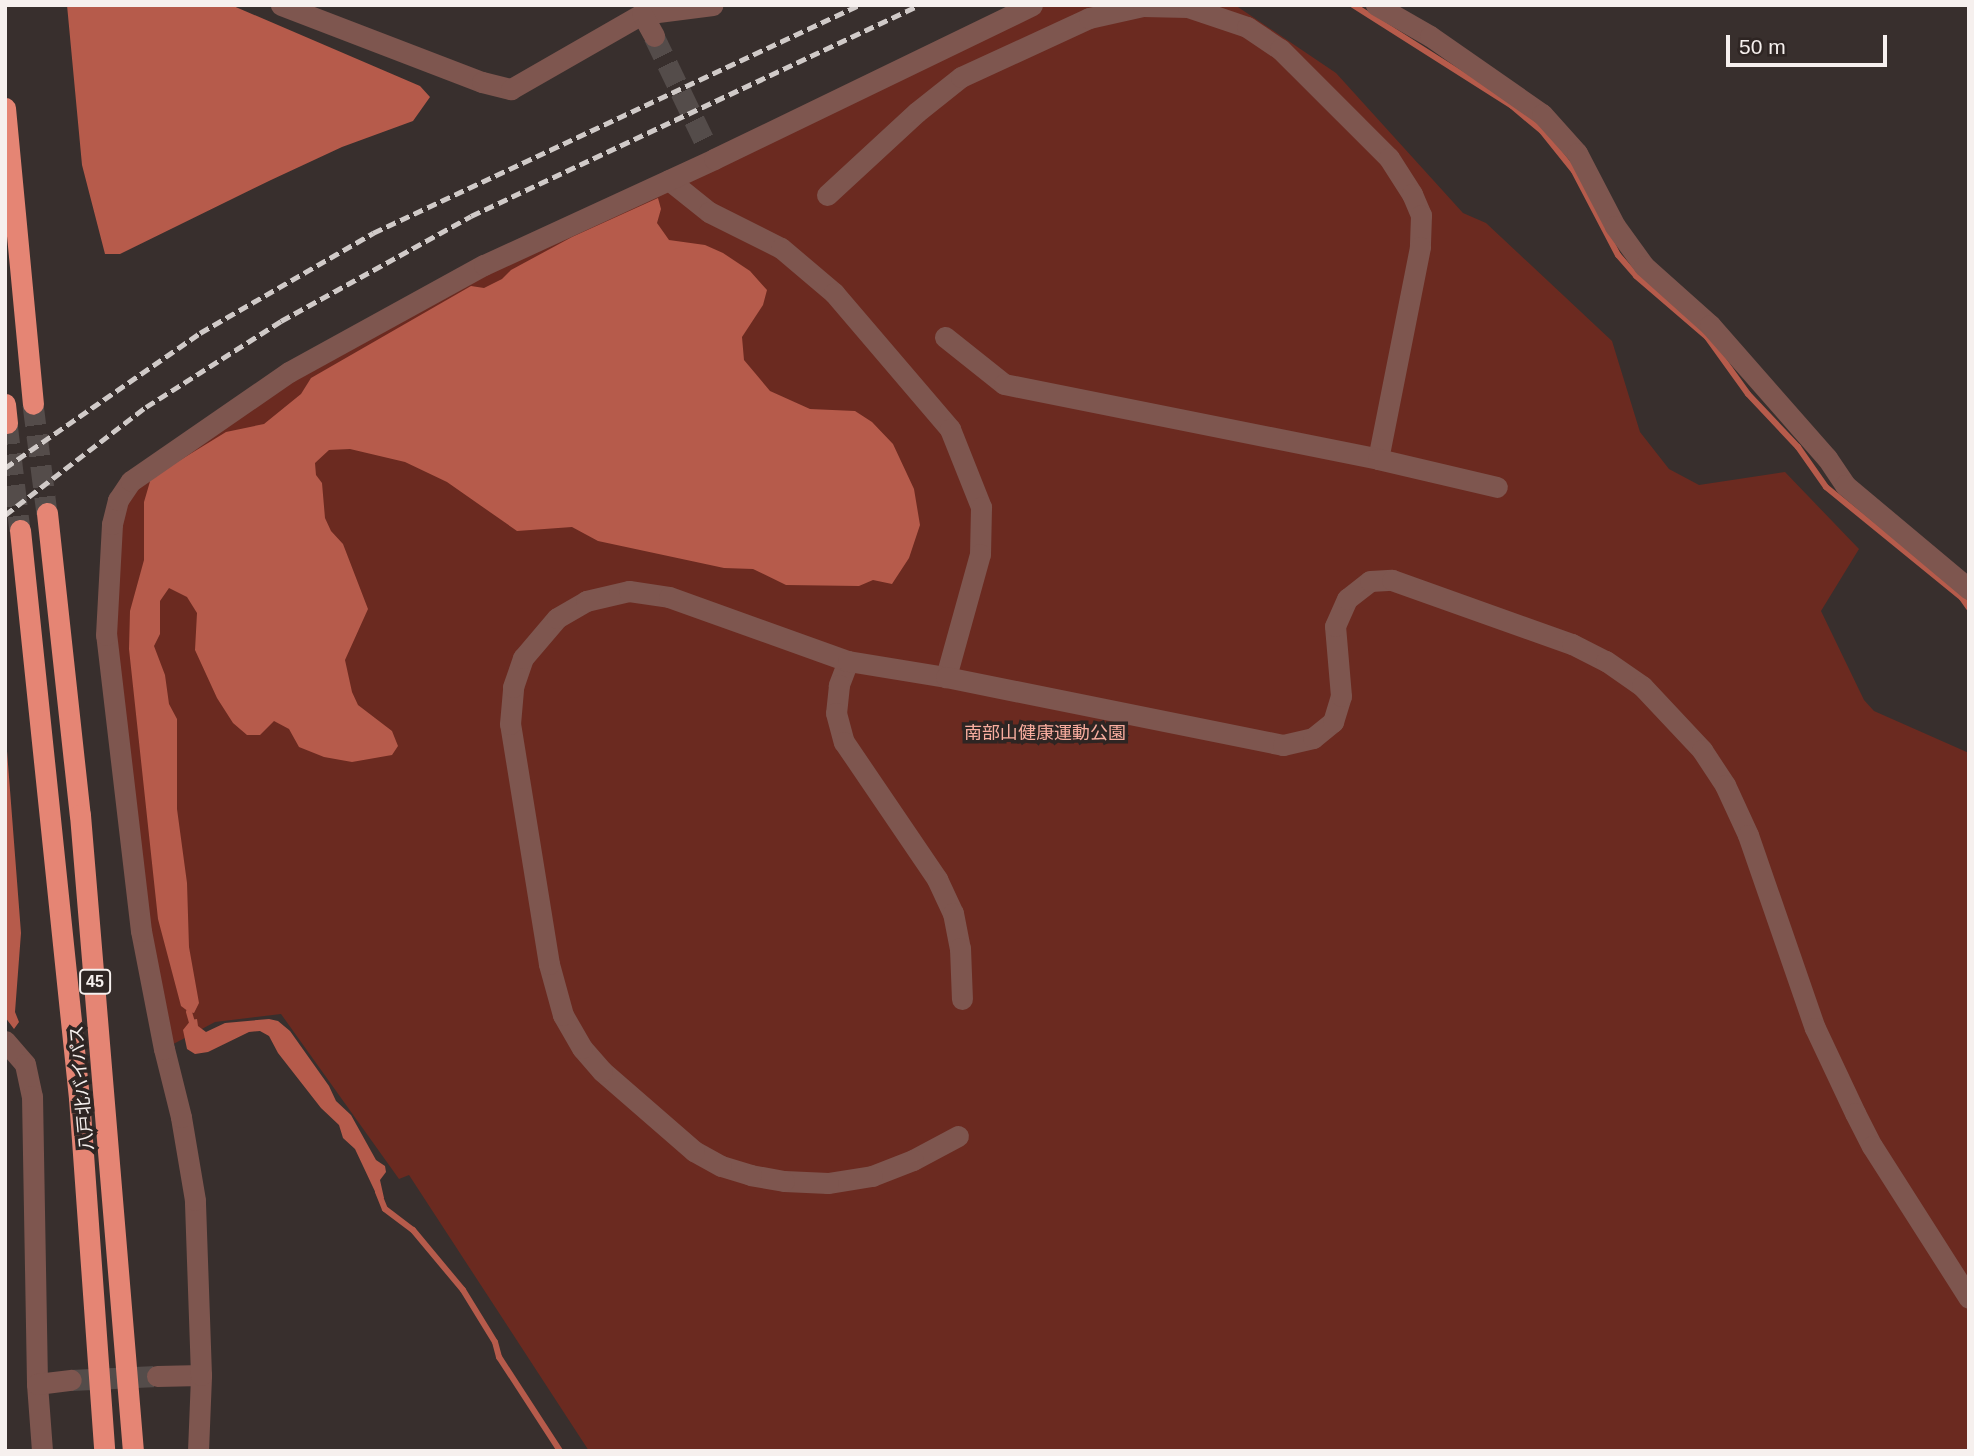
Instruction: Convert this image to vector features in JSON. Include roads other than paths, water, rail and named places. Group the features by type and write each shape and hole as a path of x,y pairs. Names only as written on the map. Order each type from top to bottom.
{"highway":[{"path":"5,108 33,404"},
{"name":"八戸北バイパス","path":"47,513 82,842 133,1451"},
{"name":"八戸北バイパス","path":"20,530 79,1098 104,1451"}],"street":[{"path":"281,5 482,82 511,89 642,14 712,5"},
{"path":"198,1451 201,1375 195,1200 181,1117 164,1049 141,931 106,635 112,524 118,500 131,481 289,372 484,265 669,180 711,153 1032,5"},
{"path":"1376,5 1430,36 1542,114 1577,153 1615,226 1644,266 1710,325 1827,458 1845,485 1969,589"},
{"path":"827,195 917,112 961,77 1089,18 1143,6 1188,6 1247,27 1280,49 1389,159 1412,194 1421,215 1420,247 1378,458"},
{"path":"642,14 654,36"},
{"path":"669,180 709,212 781,248 834,293 950,429 981,507 981,519 980,554 946,677"},
{"path":"945,337 1004,384 1378,458 1497,487"},
{"path":"958,1136 914,1160 872,1176 828,1183 784,1181 721,1166 694,1151 602,1071 582,1048 563,1015 550,964 510,724 513,687 523,658 557,618 586,601 629,591 656,594 848,661 946,677 1283,746 1313,738 1333,722 1342,696 1335,626 1346,599 1370,581 1392,580 1572,644 1606,661 1642,686 1675,718 1702,750 1725,785 1748,835 1815,1028 1832,1065 1872,1146 1969,1298"},
{"path":"848,661 839,685 836,713 844,742 937,879 948,902 960,948 962,999"},
{"path":"5,1041 25,1064 32,1096 37,1384 42,1451"},
{"path":"157,1376 201,1375"},
{"path":"37,1384 71,1380"}],"waterway":[{"path":"1353,5 1512,106 1542,131 1574,171 1618,255 1636,276 1707,337 1748,394 1798,447 1826,487 1962,598 1969,608"},
{"path":"189,1012 193,1026"},
{"path":"378,1192 385,1209 413,1230 463,1290 495,1342 499,1357 560,1451"}],"tunnel":[{"path":"654,36 707,146"},
{"path":"33,404 47,513"},
{"path":"7,423 20,530"},
{"path":"71,1380 157,1376"}],"railway":[{"path":"5,468 200,333 373,233 859,5"},
{"path":"5,515 146,407 281,321 471,216 919,5"}],"park label":[{"name":"南部山健康運動公園","path":"1045,733"}]}
